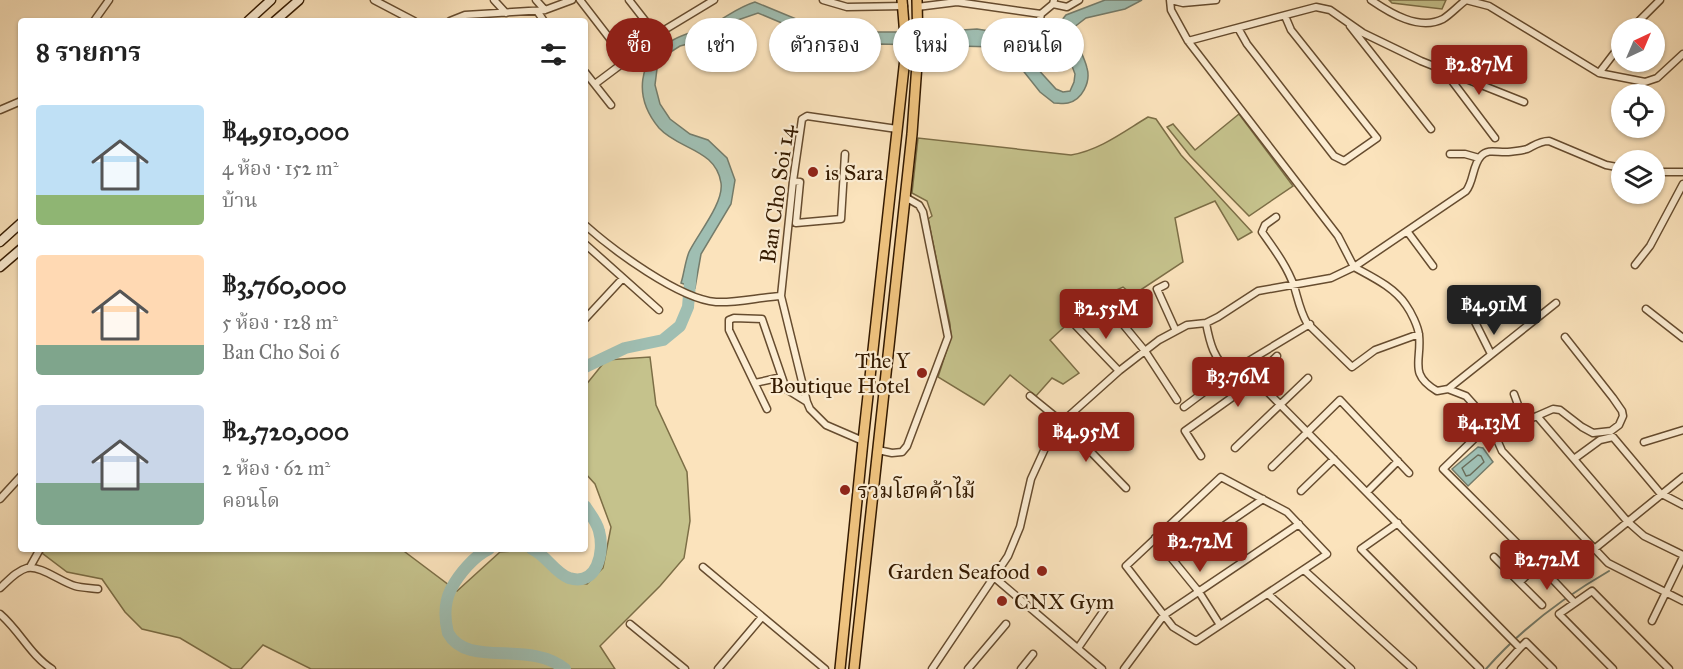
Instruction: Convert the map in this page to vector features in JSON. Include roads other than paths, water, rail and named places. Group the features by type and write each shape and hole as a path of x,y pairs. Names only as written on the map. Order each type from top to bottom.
{"main road":[{"path":"251,18 271,0"},
{"path":"279,18 298,0"},
{"path":"840,669 906,49 903,3"},
{"path":"854,669 905,197 918,50 917,3"},
{"path":"0,242 18,226"},
{"path":"0,267 18,252"}],"street":[{"path":"96,18 109,0"},
{"path":"374,0 408,18"},
{"path":"494,0 506,13"},
{"path":"536,0 545,10"},
{"path":"458,18 465,15 545,10 572,0"},
{"path":"580,0 624,57 623,63 595,84"},
{"path":"629,0 654,32 661,32 714,0"},
{"path":"823,0 847,7 903,3"},
{"path":"1004,8 1005,0"},
{"path":"1040,18 1053,2 1067,7 1079,0"},
{"path":"1215,0 1183,3 1171,0 1171,10 1188,41 1338,236 1354,267 1387,286 1406,305 1419,334 1418,371 1426,385 1437,391 1449,389 1556,303"},
{"path":"1371,0 1408,21 1431,23 1444,18 1466,0 1488,3 1599,73 1645,82 1657,78 1683,54"},
{"path":"1642,18 1660,0"},
{"path":"917,3 957,1 1041,15"},
{"path":"1188,41 1316,7 1330,10 1363,33 1524,102"},
{"path":"537,11 542,18"},
{"path":"481,14 484,18"},
{"path":"1238,28 1247,44 1334,156 1344,161 1377,138 1292,30 1286,16"},
{"path":"1344,18 1431,129"},
{"path":"1599,73 1611,57"},
{"path":"1443,69 1495,138"},
{"path":"588,76 611,105"},
{"path":"0,110 18,102"},
{"name":"Ban Cho Soi 14","path":"807,402 782,296 799,128 802,119 807,116 897,129"},
{"path":"932,669 1008,556 1020,526 1031,479 1047,444 1062,422 1119,371 1159,340 1187,325 1206,323 1258,291 1331,278 1354,267 1466,191 1479,158 1488,151 1504,153 1525,150 1540,141 1549,141 1611,166"},
{"path":"793,181 800,182 796,223 841,219 845,154"},
{"path":"1450,154 1465,154 1479,158"},
{"path":"1665,172 1683,172"},
{"path":"1635,265 1650,246 1683,184"},
{"path":"878,450 892,453 902,452 907,446 948,337 923,212 919,205 905,197"},
{"path":"1276,217 1265,225 1262,232 1280,258 1293,285 1303,315 1352,368 1375,351 1419,334"},
{"path":"588,228 608,245 657,277 697,297 716,302 782,296"},
{"path":"1407,231 1433,266"},
{"path":"588,247 659,310"},
{"path":"588,316 623,278"},
{"path":"1166,285 1158,289 1176,331"},
{"path":"1466,304 1491,354"},
{"path":"1646,309 1683,338"},
{"path":"1117,317 1145,351 1177,400"},
{"path":"767,409 729,330 729,320 734,318 762,319 786,389 807,402 818,419 826,425 863,441"},
{"path":"1206,323 1215,353 1225,368 1232,371"},
{"path":"1184,407 1232,371 1310,324"},
{"path":"1076,326 1119,371"},
{"path":"1494,433 1553,409 1560,410 1582,428 1593,433 1611,431 1619,424 1623,416 1622,411 1565,337"},
{"path":"1201,456 1185,431 1241,391 1277,356"},
{"path":"1239,368 1254,378 1518,646"},
{"path":"755,383 782,376"},
{"path":"1236,448 1308,378"},
{"path":"1449,389 1466,396 1487,418 1493,426 1502,451 1593,550 1608,563 1683,601"},
{"path":"1514,394 1524,421"},
{"path":"1030,396 1062,422 1126,488"},
{"path":"1272,467 1340,400 1409,473"},
{"path":"1537,416 1627,521 1644,536 1683,556 1652,621"},
{"path":"1487,418 1474,439 1443,469 1574,602"},
{"path":"1644,442 1683,430"},
{"path":"1574,459 1600,440 1613,437 1660,494 1683,504"},
{"path":"1301,491 1334,459"},
{"path":"1367,492 1398,461"},
{"path":"1221,477 1263,499 1287,512 1327,554 1196,641 1173,627 1126,566 1221,477"},
{"path":"1593,550 1683,477"},
{"path":"0,499 18,479"},
{"path":"1174,560 1263,499"},
{"path":"1398,523 1361,549 1480,669"},
{"path":"1124,669 1164,615 1299,524"},
{"path":"1155,538 1199,592 1220,625"},
{"path":"30,567 38,552"},
{"path":"1494,557 1542,605"},
{"path":"1520,582 1538,564"},
{"path":"0,588 20,571 30,567 40,569 58,580 76,586 98,589"},
{"path":"703,567 825,669"},
{"path":"1304,570 1413,669"},
{"path":"995,578 1102,669"},
{"path":"1613,669 1559,614 1592,591 1669,669"},
{"path":"1268,594 1351,669"},
{"path":"1078,648 1107,606"},
{"path":"0,614 9,621 41,662 52,669"},
{"path":"718,669 762,617"},
{"path":"630,624 685,669"},
{"path":"968,669 1006,624"},
{"path":"1500,669 1518,646 1526,642 1553,669"},
{"path":"1021,669 1034,654"}],"water":[{"path":"1105,0 1142,0 1125,9 1084,20 1064,18"},
{"path":"755,2 794,18 770,18 758,13 744,18 723,18"},
{"path":"969,30 981,30 981,47 969,46"},
{"path":"881,32 893,32 893,44 881,44"},
{"path":"685,35 685,45 673,50 673,41"},
{"path":"1084,59 1088,79 1084,90 1073,101 1054,103 1040,92 1024,72 1041,72 1056,89 1063,92 1070,91 1074,72 1084,72"},
{"path":"645,72 657,72 655,85 660,104 670,119 690,134 708,140 727,158 735,180 731,204 701,254 695,288 681,283 686,260 714,209 721,191 721,183 712,163 659,128 645,104 643,80"},
{"path":"1478,447 1483,448 1493,462 1468,486 1452,469"}],"waterway":[{"path":"588,366 625,348 663,340 680,326 688,307 691,271"},
{"path":"537,552 569,578 579,579 592,573 600,557 601,539 597,524 588,510"},
{"path":"484,552 467,566 451,589 445,610 448,633 457,644 470,650 534,656 550,660 565,669"},
{"path":"1486,669 1514,640 1544,615 1609,571"}],"place":[{"name":"is Sara","path":"813,172"},
{"name":"The Y Boutique Hotel","path":"922,373"},
{"name":"รวมโฮคค้าไม้","path":"845,490"},
{"name":"Garden Seafood","path":"1042,571"},
{"name":"CNX Gym","path":"1002,601"}]}
